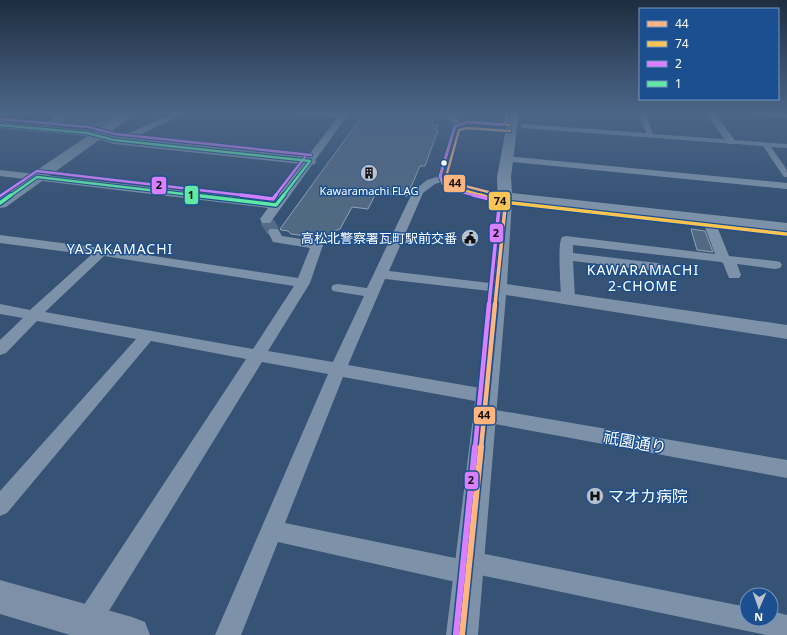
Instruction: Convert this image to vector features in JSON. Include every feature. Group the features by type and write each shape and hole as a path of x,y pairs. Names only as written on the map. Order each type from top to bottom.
{"highway":[{"path":"0,597 132,635"}],"main road":[{"path":"0,203 90,142"}],"street":[{"path":"126,142 310,162"},
{"path":"87,623 303,283 317,245 278,239 266,219 325,142"},
{"path":"462,635 498,288 505,208 504,196 506,159 509,142"},
{"path":"726,142 787,146"},
{"path":"766,145 787,175"},
{"path":"506,159 787,186"},
{"path":"0,174 276,205"},
{"path":"228,635 338,369 418,191 431,182 446,177"},
{"path":"504,196 787,228"},
{"path":"708,220 724,259 729,261 734,275"},
{"path":"0,240 101,252 303,283"},
{"path":"568,298 566,240 775,265"},
{"path":"0,349 101,252"},
{"path":"566,256 657,267"},
{"path":"381,274 498,288 787,332"},
{"path":"338,288 372,293"},
{"name":"祇園通り","path":"0,309 338,369 485,406 787,469"},
{"path":"0,506 148,335"},
{"path":"271,530 739,617"}],"building":[{"name":"Kawaramachi FLAG","path":"343,142 434,142 425,166 420,166 407,196 376,193 368,209 352,207 340,229 332,232 330,239 291,234 288,231 280,229"},
{"path":"691,229 705,231 713,252 697,250"}],"tunnel":[{"path":"266,220 274,232"}],"transit line":[{"name":"1","path":"129,142 310,161"},
{"name":"2","path":"186,142 311,155"},
{"name":"74","path":"450,142 440,176 443,184 503,202 786,234"},
{"name":"2","path":"450,142 440,177 443,182 448,187 456,190 498,201 499,208 456,634"},
{"name":"44","path":"456,142 446,177 453,183 504,196"},
{"name":"2","path":"0,196 37,171 273,199 305,157"},
{"name":"1","path":"0,203 37,177 276,205 310,161"},
{"name":"44","path":"462,635 505,208 504,196"}],"place":[{"name":"Kawaramachi FLAG","path":"369,173"},
{"name":"高松北警察署瓦町駅前交番","path":"470,238"},
{"name":"マオカ病院","path":"595,496"}],"district":[{"name":"YASAKAMACHI","path":"120,249"},
{"name":"KAWARAMACHI 2-CHOME","path":"643,278"}]}
